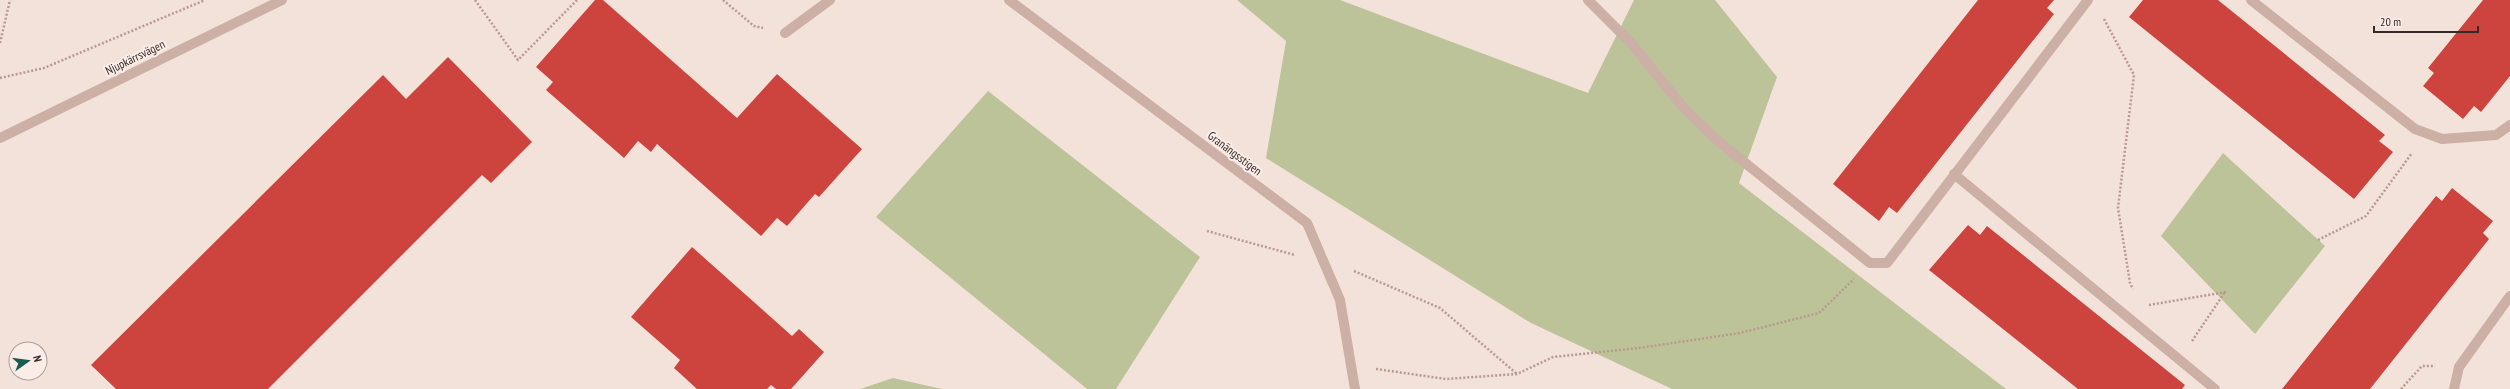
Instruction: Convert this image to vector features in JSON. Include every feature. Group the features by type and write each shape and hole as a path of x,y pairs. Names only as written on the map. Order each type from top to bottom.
{"street":[{"name":"Njupkärrsvägen","path":"0,138 282,0"},
{"path":"785,33 830,0"},
{"name":"Granängsstigen","path":"1009,0 1307,223 1340,300 1355,389"},
{"path":"1588,0 1631,42 1682,106 1719,142 1870,263 1887,263 2088,0"},
{"path":"2251,0 2415,129 2442,139 2496,135 2510,125"},
{"path":"1954,174 2216,389"},
{"path":"2454,389 2459,367 2510,296"}],"path":[{"path":"0,42 10,0"},
{"path":"0,78 44,68 205,0"},
{"path":"474,0 518,60 577,0"},
{"path":"723,0 754,26 785,33"},
{"path":"2101,14 2134,75 2118,208 2130,283 2142,307"},
{"path":"2318,240 2366,216 2426,133"},
{"path":"1207,230 1365,274 1440,308 1517,374"},
{"path":"1351,366 1446,379 1517,374 1553,357 1639,348 1740,333 1819,314 1870,263"},
{"path":"2142,307 2226,292 2180,359"},
{"path":"2134,322 2142,307"},
{"path":"2401,389 2422,366 2459,367"}],"green space":[{"path":"1237,0 1340,0 1588,93 1634,0 1715,0 1777,77 1739,183 2006,389 1672,389 1531,323 1266,158 1286,41"},
{"path":"988,91 1200,257 1116,389 1087,389 876,217"},
{"path":"2223,153 2325,246 2255,334 2161,236"},
{"path":"893,378 942,389 860,389"}],"building":[{"path":"595,0 603,0 737,118 777,74 862,149 819,197 815,194 787,226 777,218 761,236 657,144 651,152 638,141 624,158 546,90 553,82 536,67"},
{"path":"1978,0 2054,0 2047,8 2054,14 1897,213 1889,207 1879,221 1833,184"},
{"path":"2143,0 2218,0 2385,135 2379,141 2393,152 2354,199 2129,17"},
{"path":"2483,0 2510,0 2510,76 2481,112 2474,106 2463,119 2423,86 2434,73 2428,68"},
{"path":"448,57 532,142 491,183 482,175 268,389 116,389 91,365 383,75 406,99"},
{"path":"2452,188 2493,221 2483,233 2489,239 2370,389 2282,389 2436,196 2442,201"},
{"path":"1968,225 1980,235 1987,226 2185,385 2182,389 2078,389 1929,270"},
{"path":"692,247 792,336 799,329 824,352 791,389 776,389 771,385 767,389 697,389 674,368 680,360 631,317"}]}
